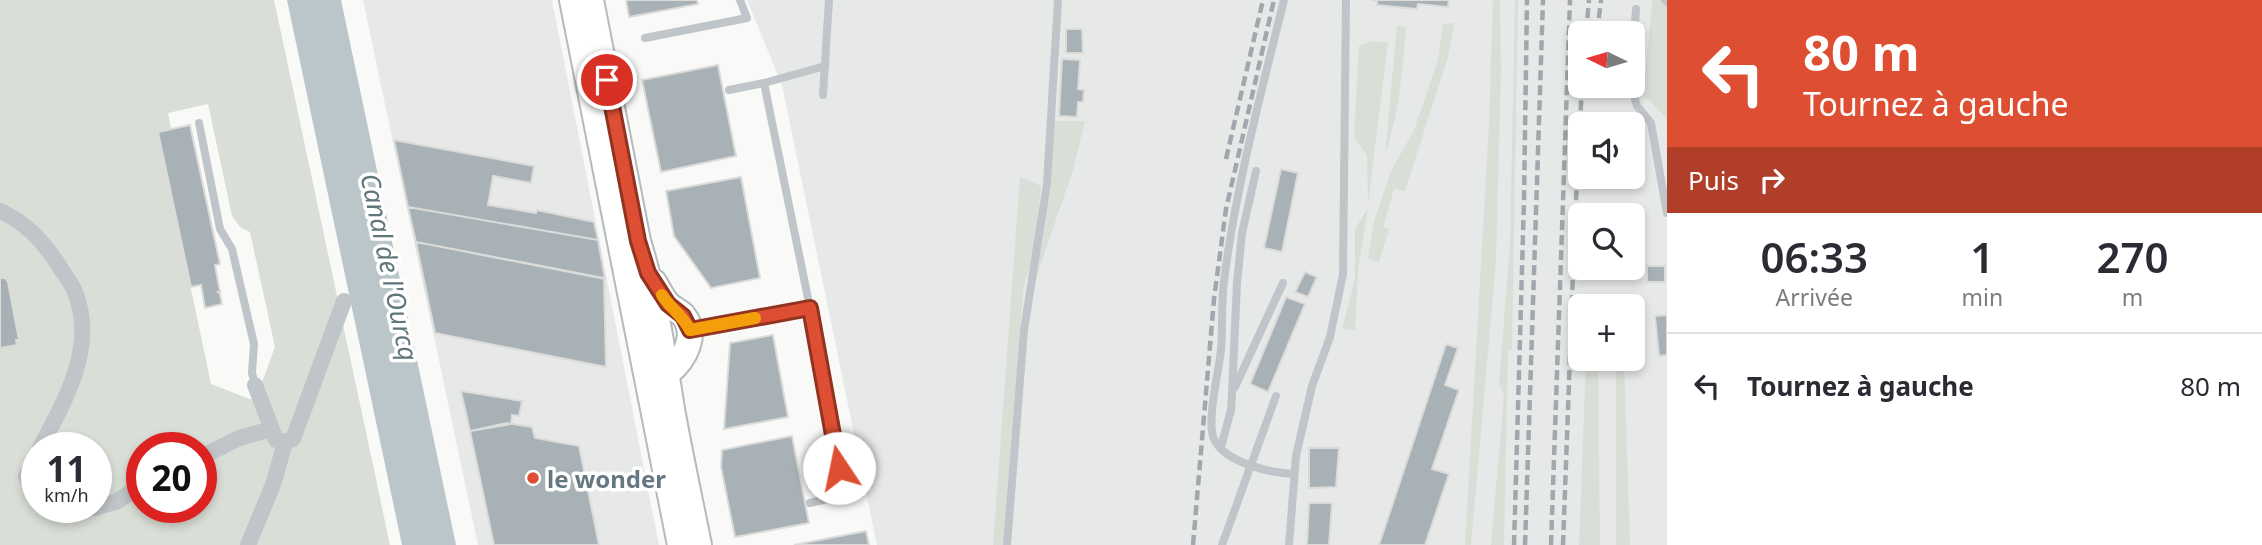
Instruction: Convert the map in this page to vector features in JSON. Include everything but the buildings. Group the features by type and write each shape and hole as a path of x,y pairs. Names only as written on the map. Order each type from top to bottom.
{"main road":[{"path":"572,0 680,545"},
{"path":"591,0 638,241 648,273 668,373 699,545"},
{"path":"624,258 643,298 656,363 668,373"},
{"path":"648,273 668,304 683,316 690,330 688,346 680,363 668,373"}],"street":[{"path":"0,211 21,221 52,256 74,290 81,316 82,341 77,370 48,432"},
{"path":"260,393 276,440 285,442 293,439 344,301"},
{"path":"217,449 239,438 272,429"},
{"path":"248,545 274,482 285,442"}],"lane":[{"path":"645,38 747,18 740,0"},
{"path":"823,95 829,0"},
{"path":"1007,545 1024,330 1047,184 1058,0"},
{"path":"1284,0 1234,214 1223,283 1221,349 1212,417 1214,439 1227,453 1251,466 1276,473 1294,474"},
{"path":"1289,545 1294,474 1312,386 1329,337 1343,274 1346,0"},
{"path":"1636,9 1633,54 1635,99 1637,106 1651,123 1667,213"},
{"path":"729,90 825,66"},
{"path":"764,83 810,308 844,495 810,503"},
{"path":"199,123 220,229 232,249 254,344 252,373 260,393"},
{"path":"1221,447 1233,393 1236,295 1242,233 1256,171"},
{"path":"1233,393 1249,352 1283,283"},
{"path":"690,330 810,308"},
{"path":"1222,545 1276,396"}],"shaded area":[{"path":"0,0 274,0 390,545 0,545","holes":["208,104 232,216 240,227 250,232 275,347 255,401 211,384 158,132 171,129 168,113"]},
{"path":"363,0 552,0 659,545 478,545"},
{"path":"747,0 1652,0 1645,74 1645,21 1568,21 1568,98 1645,97 1667,119 1667,545 877,545 782,85"},
{"path":"1493,0 1500,0 1501,73 1496,261 1471,545 1465,545 1489,124"},
{"path":"1515,0 1518,0 1512,349 1508,350 1504,545 1491,545 1504,396 1499,383 1510,245"},
{"path":"1652,0 1667,0 1667,119 1645,97"},
{"path":"1454,23 1448,57 1405,191 1394,189 1383,227 1389,229 1379,262 1368,258 1374,221 1391,171 1414,130 1438,60 1443,24"},
{"path":"1397,26 1406,27 1403,59 1397,107 1385,154"},
{"path":"1372,41 1388,43 1368,204 1367,156 1354,136 1359,46"},
{"path":"1054,121 1085,121 1074,167 1031,293 1051,188"},
{"path":"1020,177 1041,186 1035,246 1023,291 1003,545 993,545"},
{"path":"1368,208 1358,270 1355,330 1342,329 1355,278 1355,229"},
{"path":"1586,371 1598,371 1600,545 1579,545"},
{"path":"1616,371 1624,371 1630,545 1616,545"}],"water":[{"name":"Canal de l'Ourcq","path":"287,0 341,0 456,545 402,545"}],"railway":[{"path":"1226,159 1263,0"},
{"path":"1193,545 1214,299 1226,209 1274,0"},
{"path":"1514,545 1527,0"},
{"path":"1525,545 1543,0"},
{"path":"1551,545 1570,0"},
{"path":"1587,21 1589,0"},
{"path":"1598,21 1601,0"},
{"path":"1563,545 1581,98"}],"slow traffic":[{"path":"662,295 668,304 683,316 690,330 755,318"}],"place":[{"name":"le wonder","path":"533,478"}],"route":[{"path":"607,80 638,241 648,273 668,304 683,316 690,330 810,308 839,468"}]}
